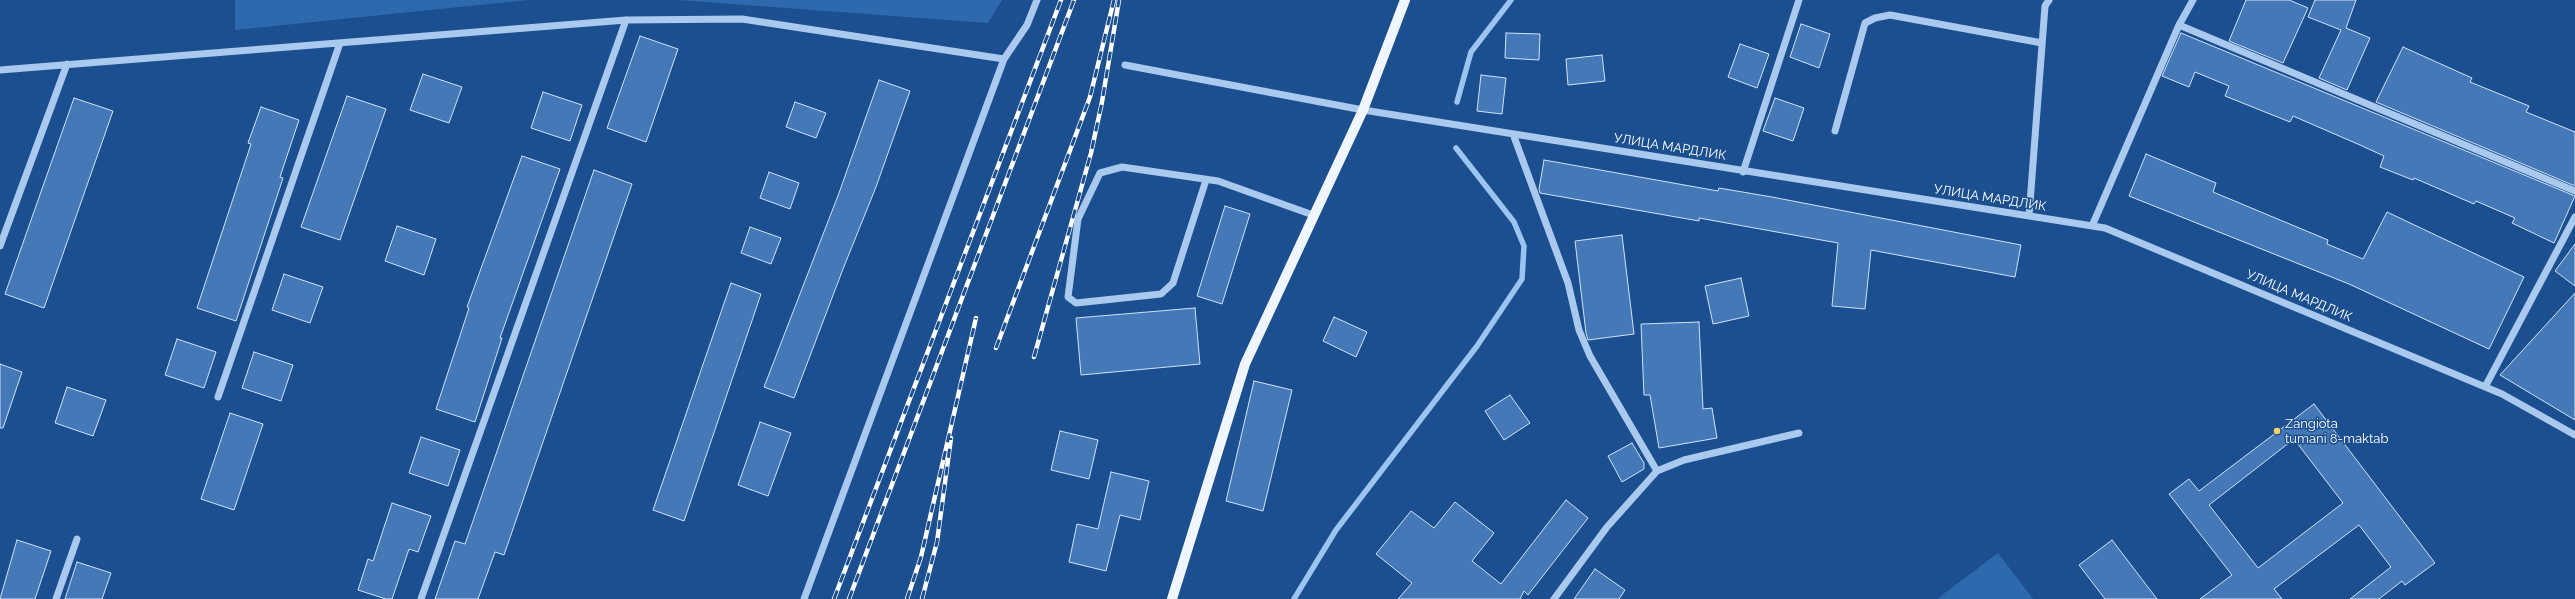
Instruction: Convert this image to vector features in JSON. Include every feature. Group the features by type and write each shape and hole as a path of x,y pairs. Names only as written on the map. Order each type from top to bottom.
{"main road":[{"path":"1172,599 1245,364 1363,110 1405,0"}],"street":[{"path":"804,599 1004,58 1028,25 1037,0"},
{"path":"1743,172 1799,0"},
{"path":"2029,216 2045,6 2049,0"},
{"path":"2092,226 2179,25 2193,0"},
{"path":"1835,131 1865,23 1875,18 1890,15 2042,43"},
{"path":"0,70 626,20 742,19 1004,58"},
{"path":"421,599 626,20"},
{"path":"2179,25 2575,192"},
{"path":"218,397 340,43"},
{"path":"0,246 67,64"},
{"name":"УЛИЦА МАРДЛИК","path":"1125,65 1363,110 1743,172 2105,228 2502,394 2575,435"},
{"path":"1513,134 1568,282 1579,330 1590,356 1657,471"},
{"path":"1206,180 1173,283 1161,294 1076,304 1068,297 1078,219 1100,173 1122,167 1206,180 1218,182 1313,215"},
{"path":"2485,387 2575,217"},
{"path":"1554,599 1607,527 1657,471 1684,460 1799,433"},
{"path":"56,599 77,539"}],"shaded area":[{"path":"235,0 528,0 235,30"},
{"path":"678,0 1002,0 988,23"},
{"path":"1998,553 2033,599 1937,599"}],"building":[{"path":"2246,0 2289,0 2308,8 2283,63 2229,41"},
{"path":"2315,0 2356,0 2346,28 2370,38 2347,90 2319,78 2341,30 2308,17"},
{"path":"1801,24 1830,34 1819,68 1790,57"},
{"path":"1506,33 1540,34 1539,60 1505,58"},
{"path":"2181,33 2575,196 2554,243 2512,223 2515,218 2476,201 2474,204 2414,178 2413,180 2380,167 2384,156 2360,145 2293,116 2290,122 2225,96 2229,86 2195,72 2189,87 2162,76"},
{"path":"640,36 678,49 646,142 607,128"},
{"path":"1740,44 1769,54 1757,88 1728,77"},
{"path":"2403,47 2472,78 2470,82 2529,106 2526,112 2575,132 2575,186 2376,102"},
{"path":"1602,55 1605,81 1568,85 1566,59"},
{"path":"423,74 462,87 449,123 410,110"},
{"path":"1481,75 1506,78 1502,114 1477,111"},
{"path":"879,80 910,91 876,187 794,398 764,387 839,193"},
{"path":"543,92 582,105 570,141 531,128"},
{"path":"347,96 386,109 340,240 301,227"},
{"path":"74,98 113,111 44,308 5,294"},
{"path":"1775,98 1804,108 1793,141 1763,131"},
{"path":"795,102 826,113 816,138 786,127"},
{"path":"261,107 299,120 280,177 283,178 236,321 197,308 251,144 248,143"},
{"path":"2146,154 2216,183 2213,192 2328,240 2327,244 2363,259 2387,212 2524,277 2489,349 2349,284 2129,196"},
{"path":"522,156 560,169 500,338 502,338 475,422 436,409 469,308 467,307"},
{"path":"1544,160 1718,191 1719,188 1772,197 2021,245 2015,277 1871,250 1865,309 1832,306 1838,243 1699,218 1699,221 1540,193 1539,189"},
{"path":"594,170 632,184 504,555 495,552 478,599 435,599 455,541 465,544"},
{"path":"769,172 799,183 790,209 760,198"},
{"path":"1225,206 1250,214 1222,304 1197,296"},
{"path":"397,226 436,239 424,275 385,261"},
{"path":"750,227 781,238 771,264 741,253"},
{"path":"1622,235 1634,334 1588,340 1575,241"},
{"path":"2575,244 2575,286 2555,271"},
{"path":"284,274 323,287 310,323 272,310"},
{"path":"1741,278 1749,316 1713,324 1705,286"},
{"path":"731,283 761,294 684,521 653,510"},
{"path":"2575,293 2575,420 2500,375"},
{"path":"1195,308 1200,364 1081,375 1076,318"},
{"path":"1334,317 1367,332 1356,357 1323,341"},
{"path":"1699,322 1703,409 1712,408 1717,438 1659,448 1650,395 1644,395 1641,324"},
{"path":"177,339 216,352 204,388 165,375"},
{"path":"254,352 293,365 281,401 242,388"},
{"path":"0,364 22,372 3,428 0,428"},
{"path":"1254,381 1292,390 1263,511 1226,501"},
{"path":"67,387 106,400 93,436 55,423"},
{"path":"1510,395 1530,423 1504,440 1485,411"},
{"path":"2314,404 2435,563 2405,585 2402,581 2379,599 2350,599 2391,567 2359,525 2274,589 2282,599 2200,599 2232,575 2169,494 2189,479 2199,491","holes":["2294,439 2343,503 2258,568 2209,505"]},
{"path":"230,413 263,424 234,510 201,499"},
{"path":"760,422 791,433 768,496 738,485"},
{"path":"1060,431 1098,440 1089,479 1051,470"},
{"path":"421,437 460,450 448,486 409,473"},
{"path":"1632,443 1644,463 1644,469 1622,482 1608,456"},
{"path":"1111,472 1149,481 1140,520 1120,515 1106,571 1069,562 1077,524 1098,529"},
{"path":"1566,500 1588,518 1528,595 1524,591 1520,599 1398,599 1412,583 1376,554 1411,511 1434,528 1455,502 1494,533 1472,561 1501,584"},
{"path":"392,503 431,516 418,552 409,549 392,599 386,599 358,590 368,559 373,561"},
{"path":"17,540 51,551 35,599 0,599"},
{"path":"2112,540 2157,599 2105,599 2079,565"},
{"path":"77,562 111,573 102,599 65,599"},
{"path":"1595,569 1625,590 1619,599 1574,599"}],"waterway":[{"path":"1457,102 1471,52 1511,0"},
{"path":"1294,599 1336,530 1477,346 1522,279 1524,246 1514,222 1456,148"}],"railway":[{"path":"834,599 1061,0"},
{"path":"849,599 1074,0"},
{"path":"996,348 1090,97 1114,0"},
{"path":"1034,357 1091,153 1102,102 1119,0"},
{"path":"907,599 921,557 976,318"},
{"path":"922,599 937,542 951,438"}],"place":[{"name":"Zangiota tumani 8-maktab","path":"2277,431"}]}
